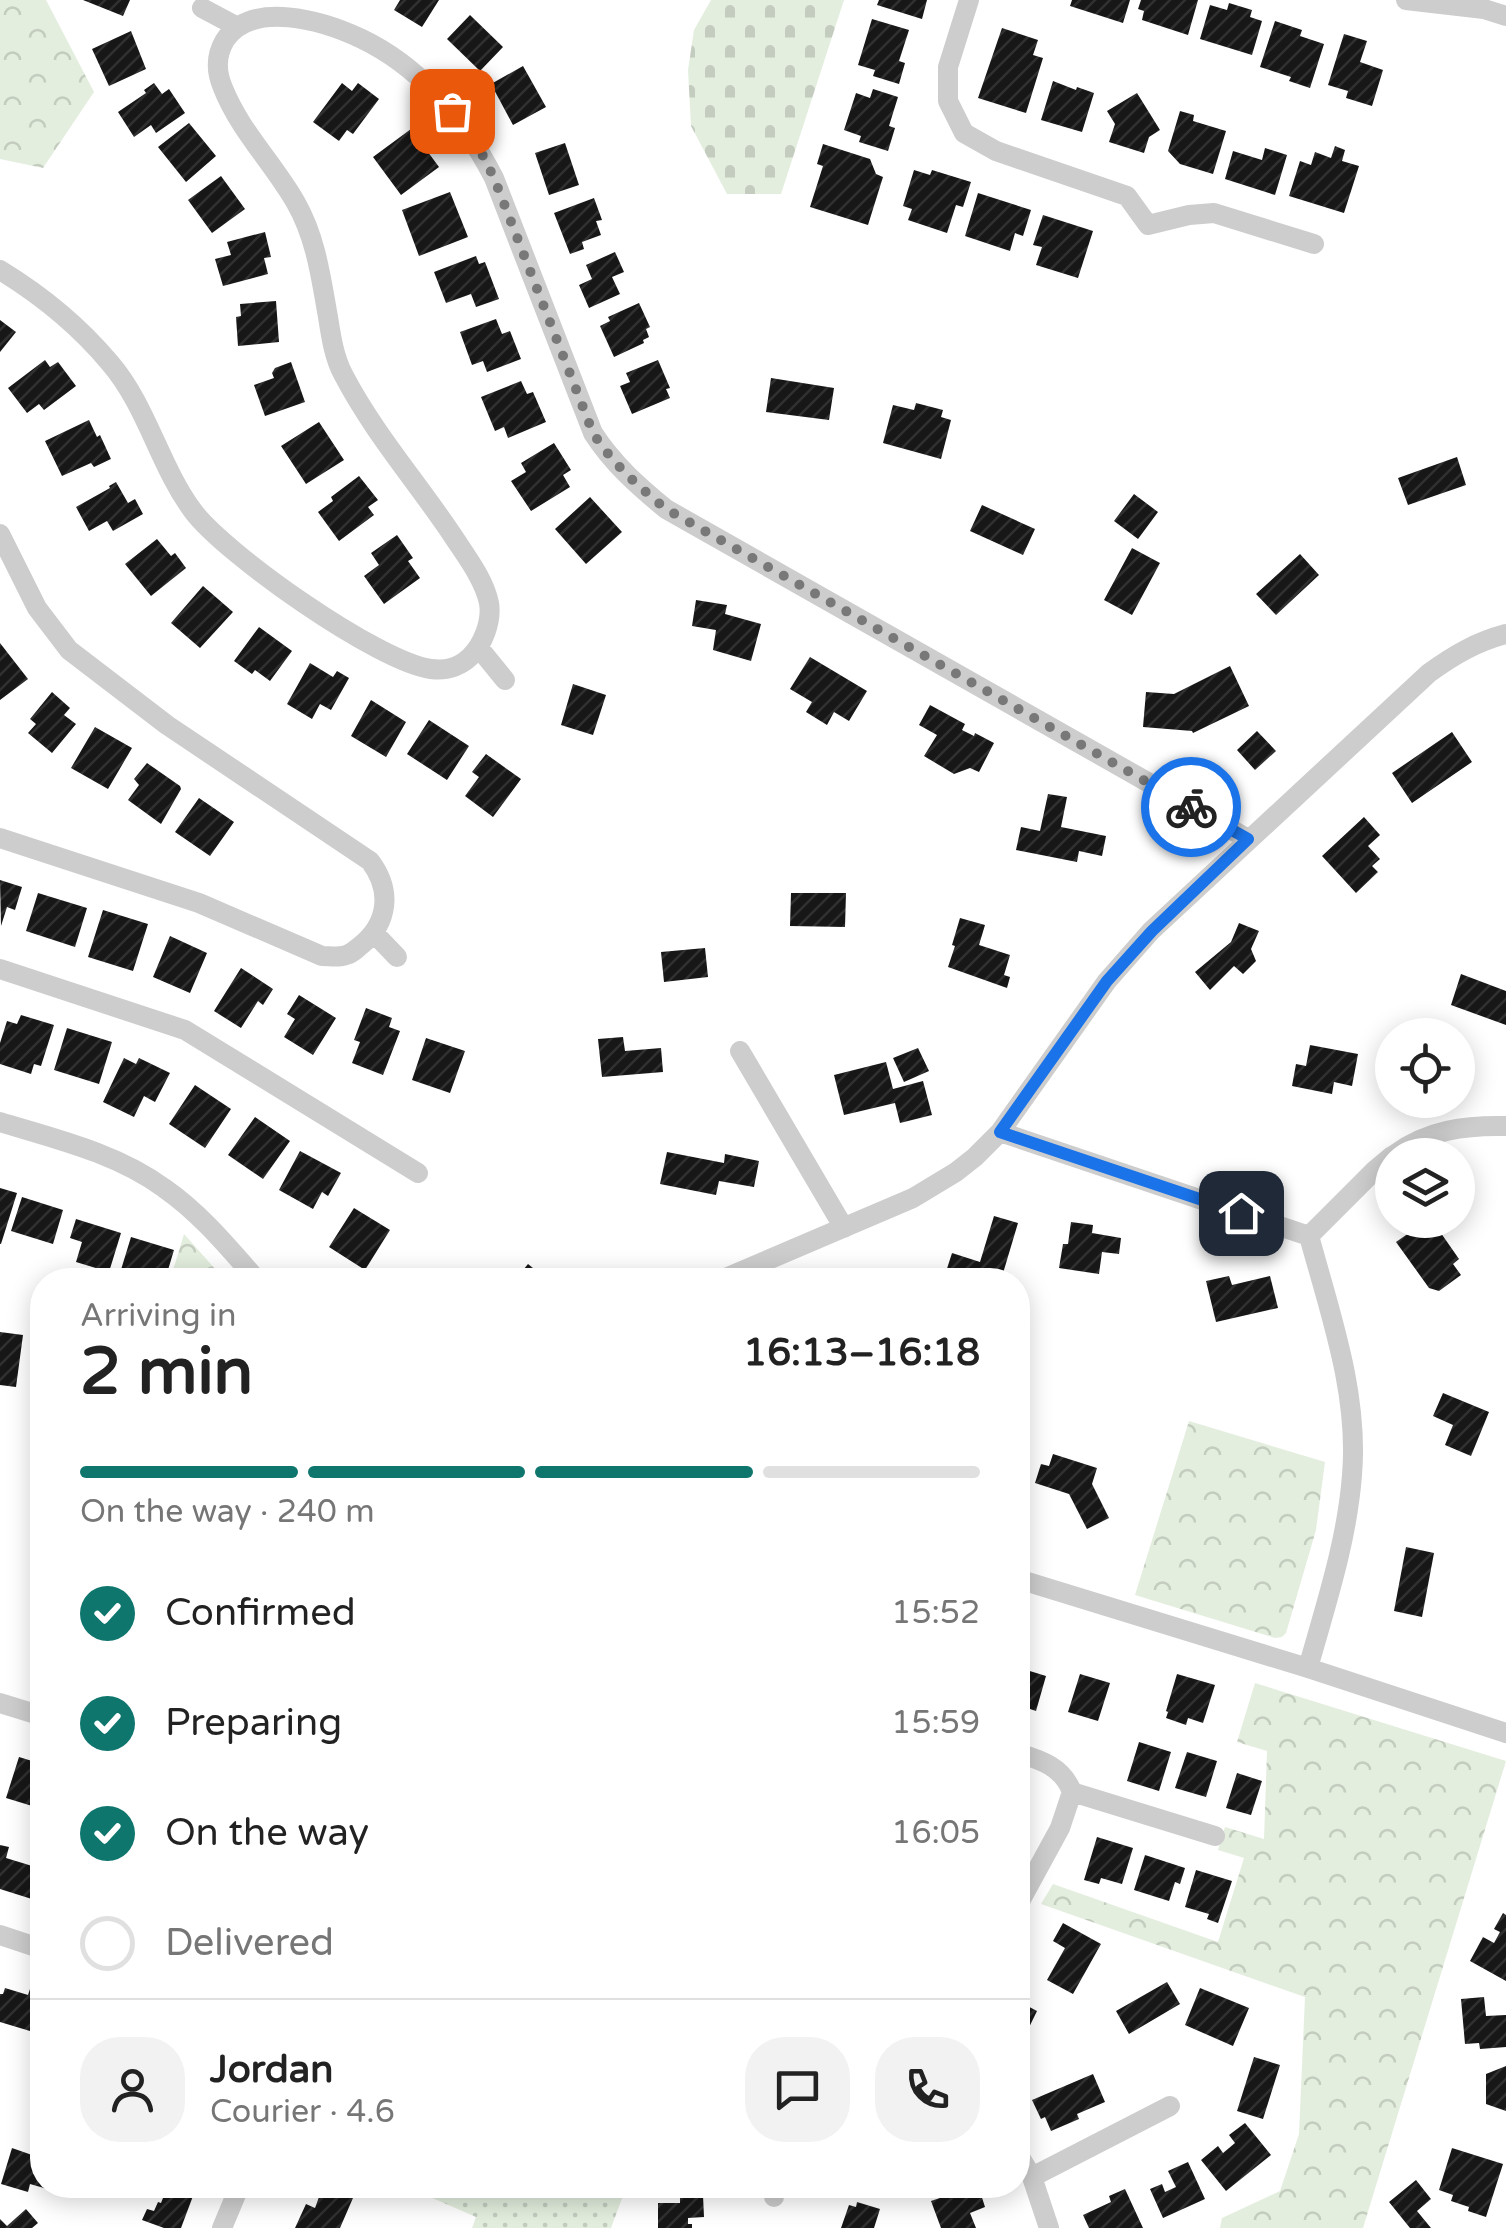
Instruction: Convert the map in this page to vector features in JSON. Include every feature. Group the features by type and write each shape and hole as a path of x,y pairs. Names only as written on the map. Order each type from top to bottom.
{"street":[{"path":"968,0 948,67 948,101 964,132 996,151 1127,196 1148,224 1214,213 1314,244"},
{"path":"1406,0 1485,5 1506,16"},
{"path":"202,8 234,25"},
{"path":"0,270 67,318 114,366 139,405 157,448 194,512 226,544 271,579 385,654 436,670 453,669 465,662 479,648 490,614 479,579 340,370 318,256 309,232 296,203 253,142 222,88 217,62 222,43 234,25 250,15 265,11 305,17 339,28 410,69 452,111 482,154 593,433 633,483 666,509 1248,839"},
{"path":"0,534 37,608 69,650 166,725 370,861 386,895 384,914 374,933 352,952 344,957 322,956 199,902 0,838"},
{"path":"749,1268 913,1198 976,1156 1000,1132 1107,981 1152,931 1429,673 1462,649 1506,634"},
{"path":"479,648 505,680"},
{"path":"374,933 397,957"},
{"path":"0,970 185,1030 418,1173"},
{"path":"740,1051 844,1228"},
{"path":"0,1122 102,1155 150,1178 198,1216 246,1268"},
{"path":"1423,1138 1474,1125 1506,1126"},
{"path":"1000,1132 1310,1236"},
{"path":"1310,1236 1375,1170"},
{"path":"1308,1668 1342,1544 1353,1473 1347,1386 1310,1236"},
{"path":"1030,1584 1506,1733"},
{"path":"0,1703 30,1712"},
{"path":"1030,1757 1053,1766 1072,1786 1060,1828 1030,1883"},
{"path":"1072,1792 1215,1836"},
{"path":"0,1934 30,1945"},
{"path":"1032,2177 1170,2106"},
{"path":"1030,2174 1049,2228"},
{"path":"222,2228 235,2198"}],"green space":[{"path":"0,0 46,0 94,92 43,168 0,159"},
{"path":"711,0 844,0 781,194 727,194 691,126 688,70 694,30"},
{"path":"184,1234 214,1268 174,1268"},
{"path":"1189,1421 1325,1462 1316,1530 1282,1637 1135,1595"},
{"path":"1255,1683 1506,1761 1363,2228 1220,2228 1222,2218 1280,2191 1299,2134 1305,1997 1041,1904 1053,1884 1218,1942 1244,1858 1218,1850 1225,1827 1264,1839 1267,1751 1237,1742"},
{"path":"432,2198 622,2198 611,2228 472,2228 476,2217"}],"building":[{"path":"83,0 130,0 123,16"},
{"path":"400,0 439,0 422,27 394,10"},
{"path":"879,0 927,0 922,19 877,5"},
{"path":"1072,0 1130,0 1123,23 1070,6"},
{"path":"1141,0 1198,0 1188,35 1142,20 1144,11 1138,9"},
{"path":"1229,3 1252,10 1250,17 1262,21 1252,55 1200,39 1210,5 1227,10"},
{"path":"470,15 503,47 480,71 447,39"},
{"path":"872,19 909,30 899,61 905,63 899,84 873,76 875,70 858,65"},
{"path":"1275,21 1302,30 1300,36 1324,44 1310,88 1260,67"},
{"path":"1002,28 1038,40 1033,55 1043,58 1026,113 978,98"},
{"path":"131,31 146,69 109,86 92,49"},
{"path":"1344,34 1367,41 1360,62 1383,70 1372,106 1346,98 1348,91 1328,85"},
{"path":"523,66 546,107 513,125 491,84"},
{"path":"1053,81 1094,93 1082,132 1041,120"},
{"path":"154,83 162,94 169,89 185,113 156,133 151,125 134,137 118,112"},
{"path":"342,83 352,91 358,83 379,99 353,134 347,130 339,141 313,122"},
{"path":"873,89 898,97 889,126 895,128 888,151 859,142 861,136 844,130 856,93 870,98"},
{"path":"1137,93 1160,130 1149,137 1144,153 1109,142 1115,124 1107,111"},
{"path":"1180,111 1194,115 1193,121 1226,131 1213,174 1180,164 1168,151"},
{"path":"189,123 216,156 186,182 158,147"},
{"path":"411,129 439,167 401,195 373,157"},
{"path":"565,143 579,185 549,195 535,153"},
{"path":"823,144 870,159 876,174 883,177 868,225 810,207 823,166 817,164"},
{"path":"1335,146 1345,150 1342,161 1359,166 1344,213 1289,196 1300,161 1311,165 1315,152 1331,158"},
{"path":"1265,148 1287,155 1275,195 1225,179 1233,151 1262,160"},
{"path":"914,170 930,175 932,170 971,182 963,207 956,205 947,233 908,220 912,209 903,206"},
{"path":"221,176 245,209 212,233 188,200"},
{"path":"450,192 468,237 419,256 402,210"},
{"path":"978,193 1031,210 1023,236 1015,233 1010,251 965,236"},
{"path":"594,198 602,220 596,221 601,235 582,242 584,249 570,254 554,213"},
{"path":"1043,215 1093,231 1078,278 1036,265 1042,247 1033,245"},
{"path":"265,232 271,257 264,258 268,274 223,286 215,259 231,255 227,242"},
{"path":"615,252 624,272 612,277 620,294 589,308 579,285 592,279 586,265"},
{"path":"476,256 479,264 485,262 499,299 476,307 471,294 446,303 434,272"},
{"path":"276,301 279,342 238,346 236,317 241,316 240,304"},
{"path":"639,303 650,327 646,329 649,337 614,357 600,326 610,321 608,317"},
{"path":"496,319 502,334 510,331 521,359 487,372 483,361 472,365 460,332"},
{"path":"0,320 16,332 0,352"},
{"path":"45,360 50,367 58,362 76,386 44,410 39,404 27,413 8,388"},
{"path":"658,360 670,388 666,389 670,398 632,414 620,386 630,382 626,373"},
{"path":"291,362 305,402 265,416 254,385 274,378 275,368"},
{"path":"771,378 834,388 829,420 766,412"},
{"path":"521,381 527,394 533,392 546,422 508,438 504,427 495,431 481,397"},
{"path":"916,403 943,410 941,417 951,420 941,459 883,443 893,405 914,410"},
{"path":"89,420 111,459 62,476 45,441"},
{"path":"319,422 344,460 306,484 281,446"},
{"path":"554,443 571,470 563,475 570,487 531,511 511,481 526,472 521,463"},
{"path":"1457,457 1466,485 1408,505 1398,478"},
{"path":"359,476 378,500 368,507 374,515 339,541 318,512"},
{"path":"116,482 128,503 135,499 143,514 113,531 107,521 89,531 76,507"},
{"path":"1134,494 1158,512 1138,539 1114,521"},
{"path":"590,497 622,532 586,564 555,529"},
{"path":"982,505 1035,529 1023,555 970,531"},
{"path":"397,535 413,558 408,561 420,578 384,604 364,576 379,565 371,553"},
{"path":"157,539 186,568 151,596 125,564"},
{"path":"1132,548 1160,563 1132,615 1104,600"},
{"path":"1300,554 1319,575 1276,615 1256,594"},
{"path":"203,586 233,612 200,648 171,623"},
{"path":"696,600 727,605 725,614 761,624 751,661 713,650 716,630 692,626"},
{"path":"259,627 292,651 270,681 234,661"},
{"path":"0,643 28,679 0,700"},
{"path":"810,657 867,691 849,721 834,712 827,725 806,712 812,702 790,689"},
{"path":"310,663 333,677 337,671 349,678 331,710 320,704 312,719 287,704"},
{"path":"1230,666 1249,706 1193,733 1143,727 1146,692 1174,694"},
{"path":"573,684 606,695 593,735 561,725"},
{"path":"52,692 70,708 64,715 76,724 52,753 28,733 36,724 30,719"},
{"path":"371,700 406,722 386,757 351,736"},
{"path":"930,705 965,724 962,730 994,743 979,772 970,768 954,774 924,756 937,735 919,725"},
{"path":"429,720 469,746 447,780 407,754"},
{"path":"95,727 132,748 108,789 71,768"},
{"path":"1257,731 1276,751 1255,770 1237,750"},
{"path":"1452,732 1472,762 1412,803 1392,773"},
{"path":"486,754 521,779 493,817 465,796 479,777 472,772"},
{"path":"147,763 181,789 161,824 128,800 139,785 134,779"},
{"path":"1048,794 1067,797 1061,827 1106,836 1102,856 1079,851 1077,862 1016,850 1021,827 1040,831"},
{"path":"199,798 234,822 210,856 175,832"},
{"path":"1364,817 1380,835 1368,846 1380,859 1372,866 1378,872 1356,893 1322,856"},
{"path":"0,880 22,887 15,910 7,907 1,926"},
{"path":"38,893 87,908 75,947 26,931"},
{"path":"791,893 846,893 845,927 790,926"},
{"path":"103,910 148,924 133,971 88,957"},
{"path":"960,918 985,925 979,945 1010,955 1004,975 1010,977 1007,988 948,967"},
{"path":"1239,923 1259,931 1251,949 1256,961 1243,974 1234,966 1210,990 1195,972 1231,942"},
{"path":"170,936 207,953 190,993 153,977"},
{"path":"705,948 708,977 664,982 661,952"},
{"path":"241,968 273,989 263,1005 258,1001 241,1028 214,1011"},
{"path":"1461,974 1506,991 1506,1025 1451,1005"},
{"path":"299,995 336,1018 313,1055 284,1037 295,1019 287,1014"},
{"path":"366,1008 392,1018 389,1027 400,1031 383,1075 352,1063 360,1042 354,1040"},
{"path":"21,1015 54,1025 41,1066 34,1064 31,1074 0,1064 0,1043 7,1021 17,1024"},
{"path":"67,1028 112,1042 99,1084 54,1070"},
{"path":"623,1037 625,1051 661,1048 663,1072 602,1077 598,1039"},
{"path":"426,1038 465,1051 450,1093 412,1080"},
{"path":"1310,1045 1358,1054 1352,1086 1334,1082 1332,1094 1292,1086 1296,1064 1306,1066"},
{"path":"918,1048 929,1071 904,1082 893,1058"},
{"path":"124,1058 136,1064 139,1058 170,1073 155,1102 144,1096 134,1117 103,1102"},
{"path":"886,1062 893,1089 923,1081 932,1115 900,1123 895,1103 844,1115 834,1075"},
{"path":"195,1085 231,1109 205,1148 169,1124"},
{"path":"255,1117 290,1141 263,1179 228,1155"},
{"path":"300,1151 341,1173 328,1196 322,1192 313,1209 279,1190"},
{"path":"667,1152 724,1163 725,1154 759,1161 754,1187 719,1181 716,1195 660,1184"},
{"path":"0,1188 17,1193 1,1244 0,1244"},
{"path":"22,1197 63,1210 53,1244 11,1231"},
{"path":"354,1208 390,1230 366,1268 329,1247"},
{"path":"994,1216 1018,1223 1005,1268 947,1268 952,1253 980,1262"},
{"path":"76,1219 121,1233 110,1268 76,1262 82,1242 70,1238"},
{"path":"1071,1222 1093,1225 1092,1233 1121,1238 1119,1254 1102,1252 1099,1274 1059,1268"},
{"path":"131,1237 174,1250 169,1268 122,1268"},
{"path":"1402,1238 1444,1238 1459,1259 1453,1264 1461,1275 1439,1291 1429,1288 1396,1242"},
{"path":"1229,1276 1232,1285 1270,1276 1278,1308 1216,1322 1206,1281"},
{"path":"0,1332 23,1335 16,1387 0,1385"},
{"path":"1443,1393 1489,1412 1471,1456 1445,1445 1453,1425 1433,1416"},
{"path":"1053,1454 1097,1468 1092,1484 1109,1518 1087,1529 1069,1494 1035,1483 1041,1464 1049,1466"},
{"path":"1406,1547 1434,1553 1422,1617 1394,1611"},
{"path":"1030,1671 1046,1676 1036,1711 1030,1709"},
{"path":"1080,1674 1110,1683 1098,1721 1068,1712"},
{"path":"1177,1674 1215,1685 1203,1723 1188,1718 1186,1725 1166,1718"},
{"path":"1139,1742 1171,1752 1159,1791 1127,1781"},
{"path":"1187,1752 1217,1761 1206,1797 1175,1788"},
{"path":"19,1757 30,1760 30,1805 6,1798"},
{"path":"1237,1773 1262,1781 1251,1815 1226,1808"},
{"path":"1097,1837 1133,1848 1122,1884 1101,1878 1099,1884 1084,1880"},
{"path":"0,1845 9,1847 6,1858 30,1865 30,1898 0,1889"},
{"path":"1145,1855 1185,1868 1169,1901 1134,1890"},
{"path":"1196,1870 1232,1881 1218,1923 1207,1919 1209,1914 1185,1907"},
{"path":"1503,1913 1506,1981 1470,1961 1483,1937 1494,1943 1500,1932 1494,1929"},
{"path":"1063,1923 1101,1944 1073,1994 1047,1980 1065,1948 1053,1941"},
{"path":"1167,1982 1180,2004 1129,2034 1116,2011"},
{"path":"5,1988 28,1995 30,1989 30,2031 0,2022"},
{"path":"1200,1988 1249,2008 1233,2046 1185,2025"},
{"path":"1484,1997 1486,2016 1506,2015 1506,2047 1480,2049 1479,2043 1465,2044 1461,1999"},
{"path":"1030,2007 1037,2011 1030,2025"},
{"path":"1254,2057 1280,2065 1263,2119 1237,2111"},
{"path":"1506,2066 1506,2111 1486,2104 1486,2074"},
{"path":"1093,2074 1105,2102 1051,2131 1032,2100"},
{"path":"1245,2123 1271,2155 1226,2191 1201,2160 1218,2146 1223,2153 1235,2143 1229,2135"},
{"path":"12,2148 30,2154 28,2192 1,2184"},
{"path":"1452,2148 1503,2164 1486,2217 1468,2211 1469,2207 1451,2201 1453,2195 1439,2190"},
{"path":"1188,2162 1205,2199 1163,2218 1150,2189 1162,2184 1165,2192 1176,2187 1168,2171"},
{"path":"1416,2180 1431,2199 1417,2211 1431,2228 1410,2228 1389,2202"},
{"path":"1125,2189 1143,2228 1089,2228 1083,2215 1111,2202 1109,2196"},
{"path":"163,2198 192,2198 181,2228 164,2228 142,2220 147,2209 154,2211"},
{"path":"319,2198 353,2198 340,2228 295,2228 306,2204 315,2208"},
{"path":"680,2198 703,2198 704,2217 688,2218 692,2228 658,2228 658,2203 680,2203"},
{"path":"982,2198 985,2207 970,2213 976,2228 941,2228 931,2201"},
{"path":"857,2202 880,2209 874,2228 841,2228 849,2205 856,2207"},
{"path":"26,2209 38,2223 32,2228 0,2228 0,2219 7,2226"}],"way so far":[{"path":"452,111 494,178 593,433 633,483 666,509 1191,807"}],"route":[{"path":"1191,807 1248,839 1152,931 1107,981 1000,1132 1241,1213"}]}
